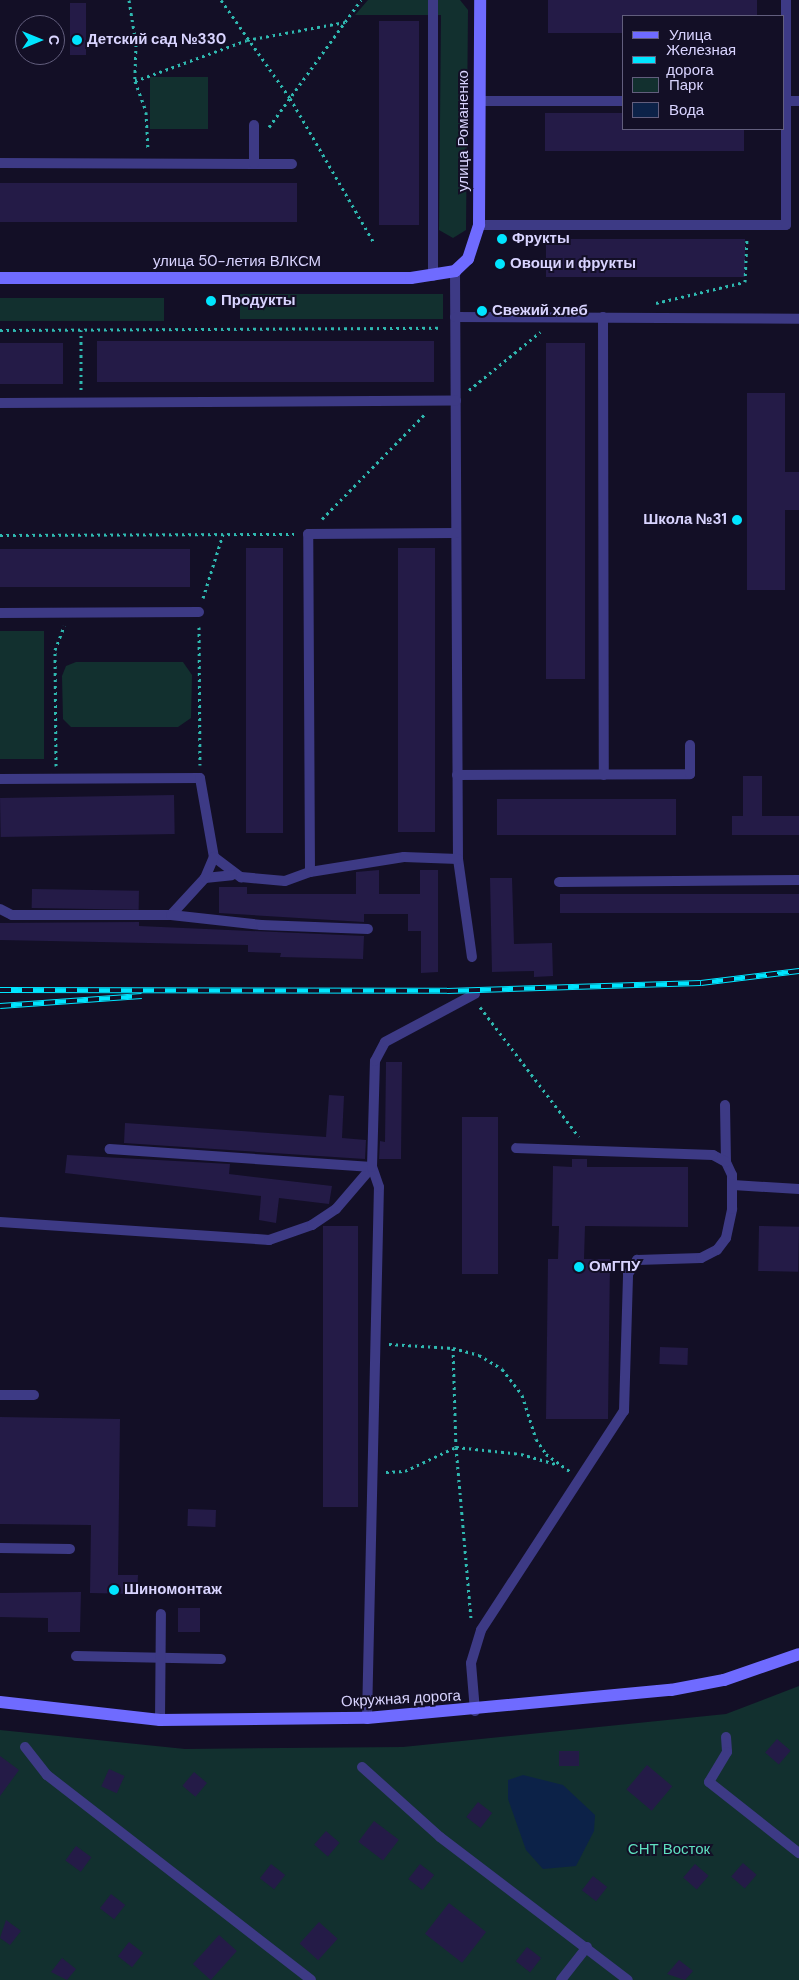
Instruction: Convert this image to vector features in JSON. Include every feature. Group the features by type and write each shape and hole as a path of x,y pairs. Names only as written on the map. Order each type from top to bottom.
{"main road":[{"name":"улица Романенко","path":"468,259 479,225 480,0"},
{"name":"улица 50-летия ВЛКСМ","path":"0,278 433,276 455,271 468,259"},
{"name":"Окружная дорога","path":"0,1702 160,1720 367,1718 474,1711 671,1690 724,1680 799,1654"}],"lane":[{"path":"433,0 433,276"},
{"path":"479,225 786,225 784,101 786,0"},
{"path":"480,101 622,101"},
{"path":"784,101 799,101"},
{"path":"254,125 254,164"},
{"path":"0,163 292,164"},
{"path":"455,271 458,859 472,957"},
{"path":"455,317 799,318"},
{"path":"603,317 604,775"},
{"path":"0,403 456,401"},
{"path":"310,872 308,534 456,533"},
{"path":"0,612 199,612"},
{"path":"457,776 690,774 690,745"},
{"path":"0,779 200,778 214,857 205,878 171,915"},
{"path":"214,857 232,874"},
{"path":"205,878 232,874 267,882 310,872 404,857 458,859"},
{"path":"559,882 799,880"},
{"path":"0,909 12,915 171,915 261,925 368,929"},
{"path":"367,1718 379,1187 372,1168 375,1061 379,1049 474,994"},
{"path":"474,1711 473,1647 624,1411 628,1274 637,1260 701,1258 717,1250 726,1238 733,1186 726,1162 726,1105"},
{"path":"516,1148 713,1155 726,1162"},
{"path":"110,1149 372,1168"},
{"path":"0,1222 269,1240 312,1225 336,1209 372,1168"},
{"path":"733,1186 799,1189"},
{"path":"0,1395 34,1395"},
{"path":"0,1548 70,1549"},
{"path":"160,1720 161,1614"},
{"path":"76,1656 221,1658"},
{"path":"726,1737 727,1752 709,1782 799,1853"},
{"path":"25,1747 47,1775 311,1980"},
{"path":"362,1767 440,1837 628,1980"},
{"path":"561,1980 587,1947"}],"path":[{"path":"129,0 136,44 135,81 146,112 145,136 152,164"},
{"path":"221,0 247,40 290,98 374,243"},
{"path":"254,148 361,0"},
{"path":"135,81 247,40 345,22"},
{"path":"631,317 657,302 745,282 748,275 747,225"},
{"path":"456,401 558,317"},
{"path":"0,330 455,328"},
{"path":"81,330 81,403"},
{"path":"0,535 308,534 438,401"},
{"path":"200,778 199,612 223,534"},
{"path":"56,779 56,650 68,612"},
{"path":"474,994 482,1011 589,1150"},
{"path":"406,1344 453,1348 479,1355 502,1369 522,1395 536,1439 562,1466 580,1478"},
{"path":"453,1348 456,1447 473,1647"},
{"path":"405,1471 456,1447 521,1454 562,1466"}],"green space":[{"path":"368,0 460,0 468,10 466,230 453,238 439,230 441,15 355,15"},
{"path":"150,77 208,77 208,129 150,129"},
{"path":"240,294 443,294 443,319 240,319"},
{"path":"0,298 164,298 164,321 0,321"},
{"path":"0,631 44,631 44,759 0,759"},
{"path":"76,662 183,662 192,675 191,718 178,727 71,727 63,719 62,676 66,666"},
{"name":"СНТ Восток","path":"799,1686 799,1980 0,1980 0,1730 185,1749 403,1747 726,1714"}],"water":[{"path":"523,1775 563,1785 595,1815 594,1831 576,1866 543,1869 526,1850 508,1799 508,1780"}],"building":[{"path":"548,0 757,0 757,15 622,15 622,33 548,33"},
{"path":"70,3 86,3 86,55 70,55"},
{"path":"379,21 419,21 419,225 379,225"},
{"path":"545,113 622,113 622,130 744,130 744,151 545,151"},
{"path":"0,183 297,183 297,222 0,222"},
{"path":"546,239 745,239 745,277 546,277"},
{"path":"97,341 434,341 434,382 97,382"},
{"path":"0,343 63,343 63,384 0,384"},
{"path":"546,343 585,343 585,679 546,679"},
{"path":"747,393 785,393 785,472 799,472 799,510 785,510 785,590 747,590"},
{"path":"246,548 283,548 283,833 246,833"},
{"path":"398,548 435,548 435,832 398,832"},
{"path":"0,549 190,549 190,587 0,587"},
{"path":"743,776 762,776 762,816 799,816 799,835 732,835 732,816 743,816"},
{"path":"174,795 175,834 1,837 0,798"},
{"path":"497,799 676,799 676,835 497,835"},
{"path":"379,870 379,894 420,894 420,870 438,870 438,972 421,973 421,931 408,931 408,914 364,914 364,922 219,913 219,887 247,887 247,894 356,894 356,872"},
{"path":"490,878 512,878 514,944 552,943 553,976 534,977 534,971 492,972"},
{"path":"32,889 139,891 139,910 32,908"},
{"path":"560,894 799,894 799,913 560,913"},
{"path":"139,922 139,926 364,936 363,959 280,957 281,953 248,952 248,945 0,940 0,923"},
{"path":"386,1062 402,1062 401,1159 379,1159 380,1141 385,1142"},
{"path":"329,1095 344,1096 342,1138 366,1140 365,1159 124,1143 125,1123 326,1137"},
{"path":"462,1117 498,1117 498,1274 462,1274"},
{"path":"67,1155 230,1164 229,1174 332,1186 329,1204 279,1198 276,1223 259,1220 261,1196 65,1173"},
{"name":"ОмГПУ","path":"572,1159 587,1159 587,1167 688,1167 688,1227 585,1226 584,1259 610,1259 608,1419 546,1419 548,1259 558,1259 559,1226 552,1226 553,1166 572,1167"},
{"path":"323,1226 358,1226 358,1507 323,1507"},
{"path":"759,1226 799,1227 798,1272 758,1271"},
{"path":"660,1347 688,1348 687,1365 659,1364"},
{"path":"0,1417 120,1419 118,1575 138,1575 137,1594 90,1593 91,1525 0,1524"},
{"path":"188,1509 216,1510 215,1527 187,1526"},
{"path":"81,1592 80,1632 48,1632 48,1618 0,1617 0,1593"},
{"path":"178,1608 200,1608 200,1632 178,1632"},
{"path":"777,1739 791,1751 779,1764 765,1753"},
{"path":"559,1751 579,1751 579,1766 559,1766"},
{"path":"0,1756 19,1770 0,1796"},
{"path":"647,1765 672,1786 652,1811 626,1790"},
{"path":"109,1769 125,1776 117,1793 101,1786"},
{"path":"194,1772 207,1783 195,1797 182,1786"},
{"path":"478,1802 492,1813 480,1828 466,1817"},
{"path":"374,1821 399,1840 383,1860 358,1842"},
{"path":"326,1831 340,1843 328,1856 314,1845"},
{"path":"76,1846 91,1857 81,1872 65,1861"},
{"path":"743,1863 757,1875 745,1888 731,1877"},
{"path":"271,1864 285,1875 274,1889 260,1878"},
{"path":"420,1864 434,1875 422,1890 408,1879"},
{"path":"695,1864 709,1876 697,1889 683,1878"},
{"path":"593,1876 607,1887 596,1901 582,1890"},
{"path":"111,1894 125,1905 114,1919 100,1908"},
{"path":"449,1903 486,1932 462,1963 425,1934"},
{"path":"6,1920 21,1931 10,1945 0,1938"},
{"path":"319,1922 338,1939 318,1960 300,1944"},
{"path":"219,1935 237,1951 211,1980 193,1964"},
{"path":"129,1942 143,1953 132,1967 118,1956"},
{"path":"527,1947 541,1958 530,1972 516,1961"},
{"path":"62,1958 76,1969 67,1980 51,1972"},
{"path":"679,1960 693,1971 685,1980 667,1974"}],"railway":[{"path":"0,990 447,991 701,983 799,971"},
{"path":"0,1006 142,996"}],"place":[{"name":"Детский сад №330","path":"77,40"},
{"name":"Фрукты","path":"502,239"},
{"name":"Овощи и фрукты","path":"500,264"},
{"name":"Продукты","path":"211,301"},
{"name":"Свежий хлеб","path":"482,311"},
{"name":"Школа №31","path":"737,520"},
{"name":"ОмГПУ","path":"579,1267"},
{"name":"Шиномонтаж","path":"114,1590"}]}
